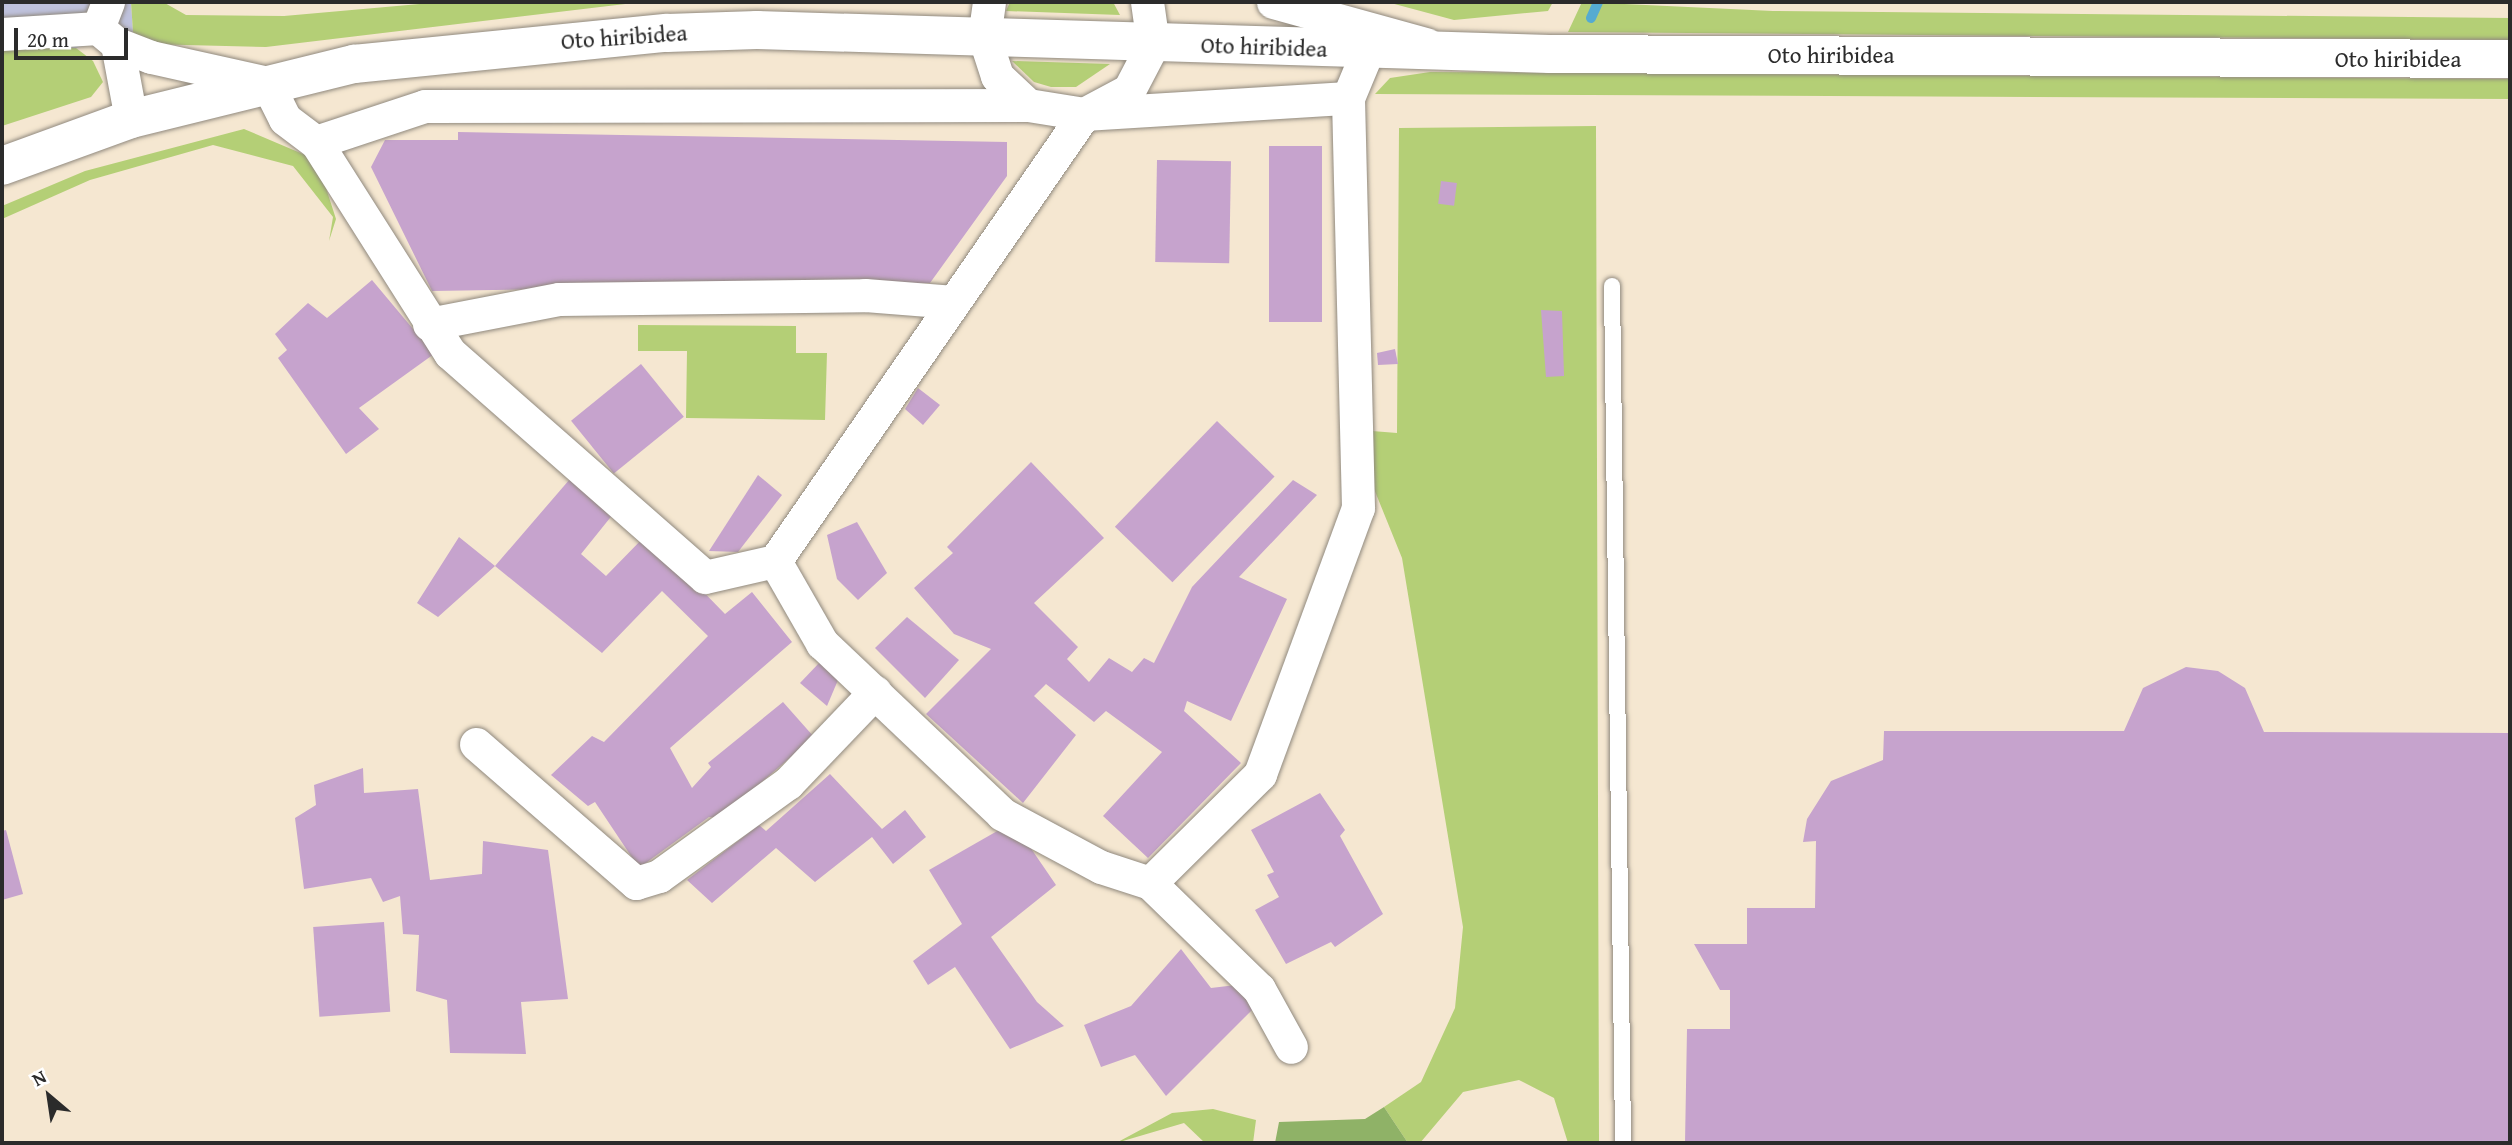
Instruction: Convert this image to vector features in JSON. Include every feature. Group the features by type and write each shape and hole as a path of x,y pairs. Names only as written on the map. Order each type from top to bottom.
{"street":[{"path":"2,34 108,25 267,83 285,119 316,142 429,324 450,353 705,577 775,561 1084,114 1129,90 1153,44 1147,2"},
{"path":"1273,2 1375,40"},
{"path":"1352,2 1375,40"},
{"path":"987,19 997,76 1028,105"},
{"name":"Oto hiribidea","path":"5,162 131,119 267,83 435,52 667,33 987,19 1153,44 1375,40 1452,52 2510,59"},
{"path":"108,25 131,119"},
{"path":"1150,883 1260,774 1358,508 1348,98 1375,40"},
{"path":"316,142 425,106 1028,105 1084,114 1348,98"},
{"path":"429,324 559,299 865,295 954,302"},
{"path":"775,561 822,643 1002,814 1101,867 1150,883 1259,989 1291,1047"},
{"path":"475,744 636,883 659,876 788,783 875,692"}],"lane":[{"path":"1612,286 1623,1143"}],"shaded area":[{"path":"2,2 131,2 133,32 76,48 2,47"}],"green space":[{"path":"131,2 163,2 186,15 284,16 442,2 642,2 266,47 145,44 133,32"},
{"path":"1010,2 1113,2 1120,15 1006,11"},
{"path":"1387,2 1553,2 1548,11 1454,20"},
{"path":"1582,2 1773,11 2510,18 2510,40 1568,32"},
{"path":"2,47 76,48 93,61 103,82 91,97 2,126"},
{"path":"1012,61 1110,64 1076,87 1051,87 1034,82"},
{"path":"1430,72 2510,79 2510,99 1375,94 1390,78"},
{"path":"1596,126 1599,1143 1568,1143 1554,1098 1519,1080 1463,1092 1420,1143 1408,1143 1384,1107 1421,1082 1455,1008 1463,927 1402,558 1370,479 1372,431 1397,433 1399,128"},
{"path":"244,129 317,160 336,219 329,241 333,217 293,166 213,145 90,180 2,219 2,206 85,171"},
{"path":"638,325 796,326 796,353 827,353 825,420 686,418 687,351 638,351"},
{"path":"1384,1107 1408,1143 1275,1143 1279,1122 1365,1119"},
{"path":"1213,1109 1256,1120 1253,1143 1205,1143 1184,1123 1116,1143 1172,1113"}],"building":[{"path":"458,132 1007,142 1007,176 930,283 432,291 371,167 385,140 458,140"},
{"path":"1269,146 1322,146 1322,322 1269,322"},
{"path":"1157,160 1231,161 1229,263 1155,262"},
{"path":"1441,181 1457,183 1454,206 1438,204"},
{"path":"372,280 434,354 359,408 379,429 346,454 278,358 287,350 275,334 308,303 327,318"},
{"path":"1541,310 1562,311 1564,376 1546,377"},
{"path":"1395,349 1398,364 1378,365 1377,353"},
{"path":"641,364 684,417 614,473 571,421"},
{"path":"918,388 940,405 923,425 905,409"},
{"path":"1217,421 1275,477 1172,582 1115,527"},
{"path":"1031,462 1104,538 1034,603 1078,647 1067,659 1089,682 1109,658 1132,672 1144,658 1154,663 1192,587 1293,480 1317,495 1239,577 1287,599 1231,721 1187,701 1184,711 1241,763 1148,858 1103,816 1162,752 1106,711 1094,722 1046,684 1034,696 1076,735 1023,803 926,714 991,649 954,634 914,588 953,553 947,547"},
{"path":"576,472 618,508 581,554 606,576 647,534 725,614 752,592 792,642 670,748 692,788 711,767 708,763 783,702 814,737 720,818 709,817 639,868 595,802 588,806 551,775 592,736 604,742 708,636 662,591 602,653 495,566"},
{"path":"758,475 782,495 738,552 709,551"},
{"path":"857,522 887,573 858,600 837,579 827,535"},
{"path":"459,537 495,566 438,617 417,603"},
{"path":"907,617 959,660 925,698 875,648"},
{"path":"820,662 841,673 827,706 800,683"},
{"path":"2186,667 2218,671 2245,688 2264,732 2510,733 2510,1143 1685,1143 1687,1029 1730,1029 1730,990 1720,990 1694,944 1747,944 1747,908 1815,908 1816,841 1803,842 1807,819 1831,781 1883,760 1884,731 2124,731 2143,688"},
{"path":"363,768 364,793 418,789 430,880 482,874 483,841 548,850 568,999 521,1002 526,1054 450,1053 447,1000 416,991 419,935 403,934 400,896 383,902 371,878 304,889 295,818 316,805 314,785"},
{"path":"830,774 882,829 905,810 926,837 893,864 872,837 815,882 776,848 712,903 687,880 759,825 766,831"},
{"path":"1320,793 1345,830 1340,836 1383,914 1335,947 1331,942 1286,964 1255,910 1279,897 1267,875 1274,872 1251,830"},
{"path":"1013,822 1056,885 991,937 1037,1002 1064,1026 1010,1049 955,967 928,985 913,961 962,924 929,870"},
{"path":"6,830 23,894 2,900 2,831"},
{"path":"384,922 390,1012 319,1017 313,927"},
{"path":"1181,949 1211,988 1236,985 1257,1005 1166,1096 1135,1055 1101,1067 1084,1025 1131,1006"}],"waterway":[{"path":"1591,18 1598,2"}]}
